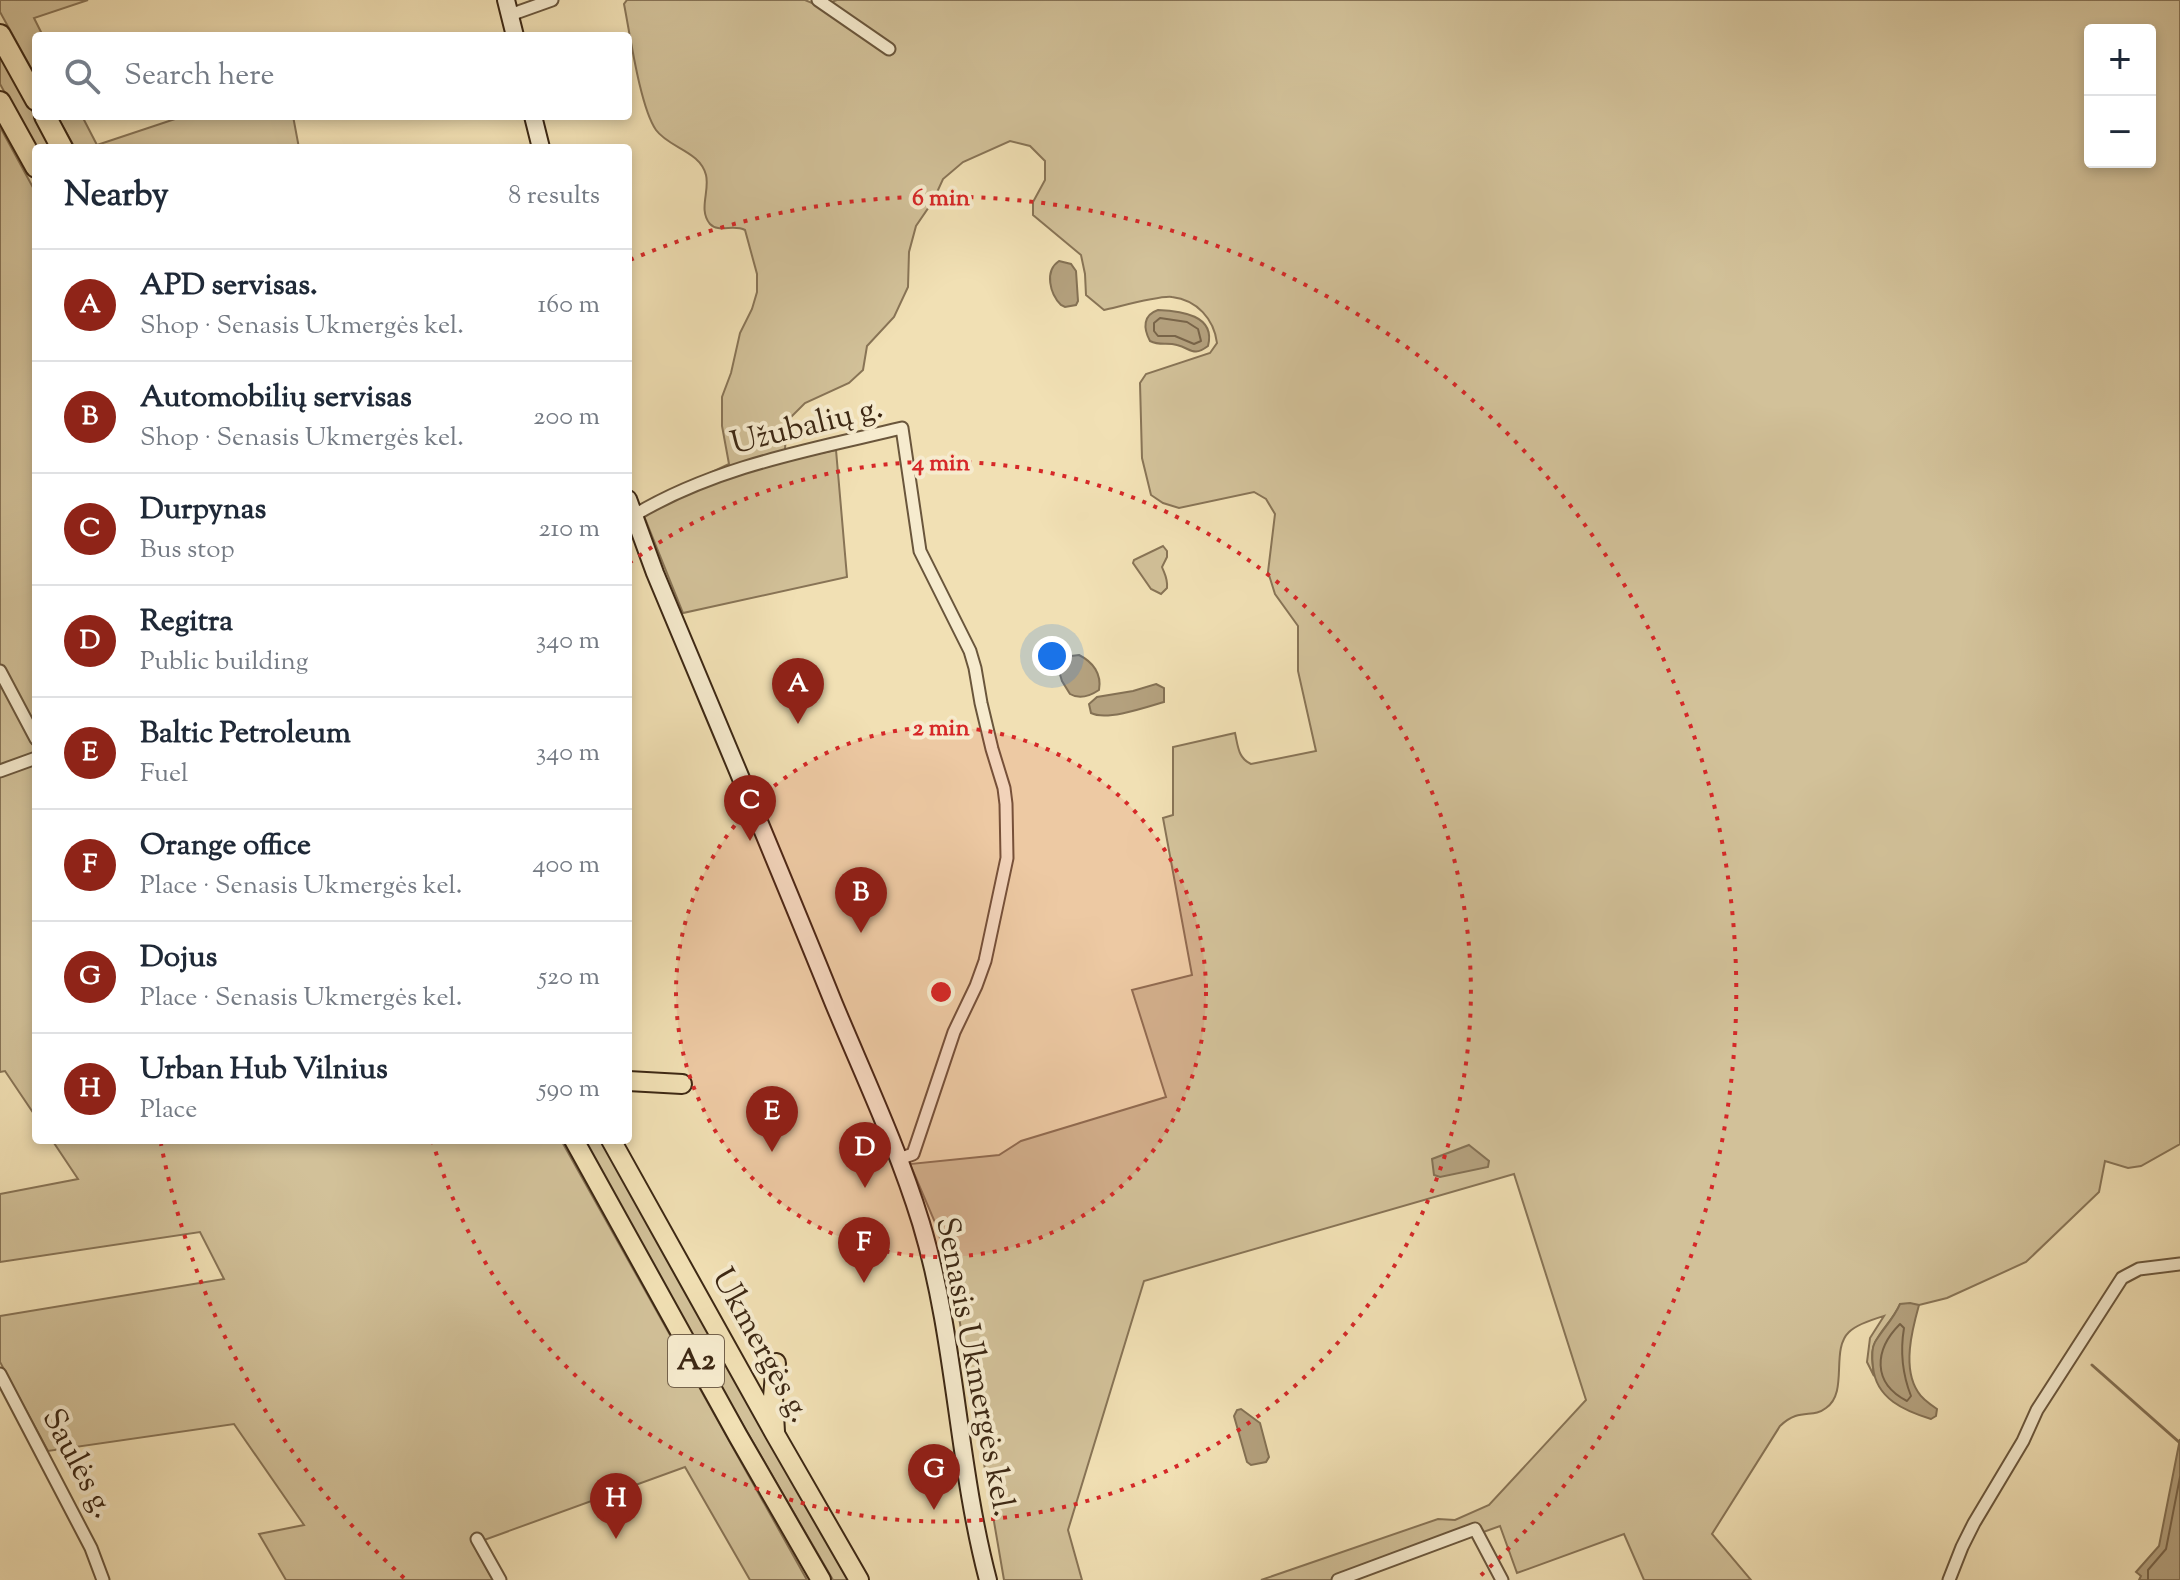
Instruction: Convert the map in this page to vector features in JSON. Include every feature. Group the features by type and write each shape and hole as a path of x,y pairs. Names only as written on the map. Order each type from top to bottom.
{"highway":[{"path":"0,35 32,93"},
{"path":"0,102 32,160"},
{"path":"47,120 60,144"},
{"path":"632,1081 682,1084"},
{"name":"Ukmergės g.","path":"576,1144 821,1580"},
{"name":"Ukmergės g.","path":"613,1144 859,1580"},
{"path":"775,1434 773,1397 776,1363"}],"main road":[{"path":"508,7 514,32"},
{"path":"534,120 540,144"},
{"name":"Senasis Ukmergės kel.","path":"632,513 914,1201 931,1261 988,1580"}],"street":[{"path":"508,7 552,0"},
{"path":"818,0 889,49"},
{"name":"Užubalių g.","path":"633,516 676,494 758,461 902,428 920,551 970,651 975,668 1004,788 1007,858 985,961 954,1032 913,1154 899,1159"},
{"path":"0,671 32,731"},
{"path":"0,771 32,759"},
{"path":"1949,1580 1974,1523 2023,1441 2037,1410 2122,1278 2139,1269 2180,1264"},
{"name":"Saulės g.","path":"0,1374 91,1548 103,1580"},
{"path":"1338,1580 1475,1529 1502,1580"},
{"path":"477,1539 500,1580"}],"shaded area":[{"path":"0,0 88,0 34,18 41,32 32,32 32,70 0,12"},
{"path":"627,0 805,0 819,6 837,0 2180,0 2180,1144 2141,1166 2128,1168 2105,1161 2099,1192 2026,1262 1947,1298 1919,1305 1900,1304 1873,1347 1874,1376 1867,1362 1870,1338 1884,1316 1849,1332 1841,1349 1837,1392 1833,1401 1821,1411 1794,1417 1780,1426 1712,1534 1751,1580 1644,1580 1624,1534 1517,1573 1500,1526 1349,1580 1261,1580 1438,1519 1455,1520 1489,1505 1586,1400 1514,1174 1144,1281 1068,1530 1082,1580 1004,1580 955,1294 937,1227 910,1164 999,1155 1021,1141 1166,1097 1132,990 1192,975 1163,818 1173,815 1173,747 1235,733 1241,755 1251,764 1316,751 1298,671 1298,626 1275,594 1268,572 1275,514 1266,499 1254,492 1179,508 1151,495 1142,458 1140,383 1146,374 1210,353 1217,343 1212,326 1203,312 1181,299 1159,298 1104,310 1086,295 1081,255 1033,215 1033,202 1045,180 1045,161 1030,146 1010,141 963,162 943,179 916,226 909,252 908,287 894,317 867,346 863,370 849,383 805,403 787,421 786,460 836,450 847,577 683,613 640,506 729,464 722,426 722,397 740,333 757,292 757,274 745,230 713,227 707,219 707,181 703,167 662,136 650,119 640,88 632,32 629,32 624,4"},
{"path":"0,54 32,111 32,120 37,120 51,144 33,144 0,84"},
{"path":"59,120 84,120 96,144 73,144"},
{"path":"172,120 294,120 298,144 100,144"},
{"path":"0,127 32,186 32,1111 5,1071 0,1072"},
{"path":"1163,546 1167,551 1162,567 1167,588 1161,594 1151,589 1133,563"},
{"path":"55,1144 563,1144 807,1580 750,1580 685,1467 473,1544 493,1580 286,1580 259,1534 304,1525 234,1424 48,1451 0,1362 0,1316 224,1279 200,1232 0,1262 0,1194 78,1179"},
{"path":"585,1144 603,1144 848,1580 833,1580 674,1306"}],"water":[{"path":"1059,261 1071,264 1076,271 1076,305 1065,307 1054,295 1050,276"},
{"path":"1158,310 1186,314 1202,321 1207,327 1208,346 1196,352 1150,341 1146,322 1149,315"},
{"path":"1079,655 1095,669 1100,684 1099,690 1081,697 1070,694 1058,668 1071,656"},
{"path":"1156,684 1164,688 1164,702 1117,714 1091,713 1089,704 1097,697"},
{"path":"1469,1145 1489,1161 1488,1167 1440,1177 1434,1175 1432,1159"},
{"path":"1900,1304 1919,1305 1910,1349 1910,1372 1920,1395 1937,1409 1936,1416 1931,1419 1893,1402 1880,1388 1873,1367 1875,1342"},
{"path":"1241,1409 1260,1423 1269,1457 1266,1462 1251,1465 1247,1462 1234,1416"},
{"path":"2180,1439 2180,1580 2139,1580 2141,1576 2136,1572 2159,1546"}],"waterway":[{"path":"2092,1365 2180,1443"}],"place":[{"name":"APD servisas.","path":"798,724"},
{"name":"Durpynas","path":"750,841"},
{"name":"Automobilių servisas","path":"861,933"},
{"name":"Baltic Petroleum","path":"772,1152"},
{"name":"Regitra","path":"865,1188"},
{"name":"Orange office","path":"864,1283"},
{"name":"Dojus","path":"934,1510"},
{"name":"Urban Hub Vilnius","path":"616,1539"}]}
